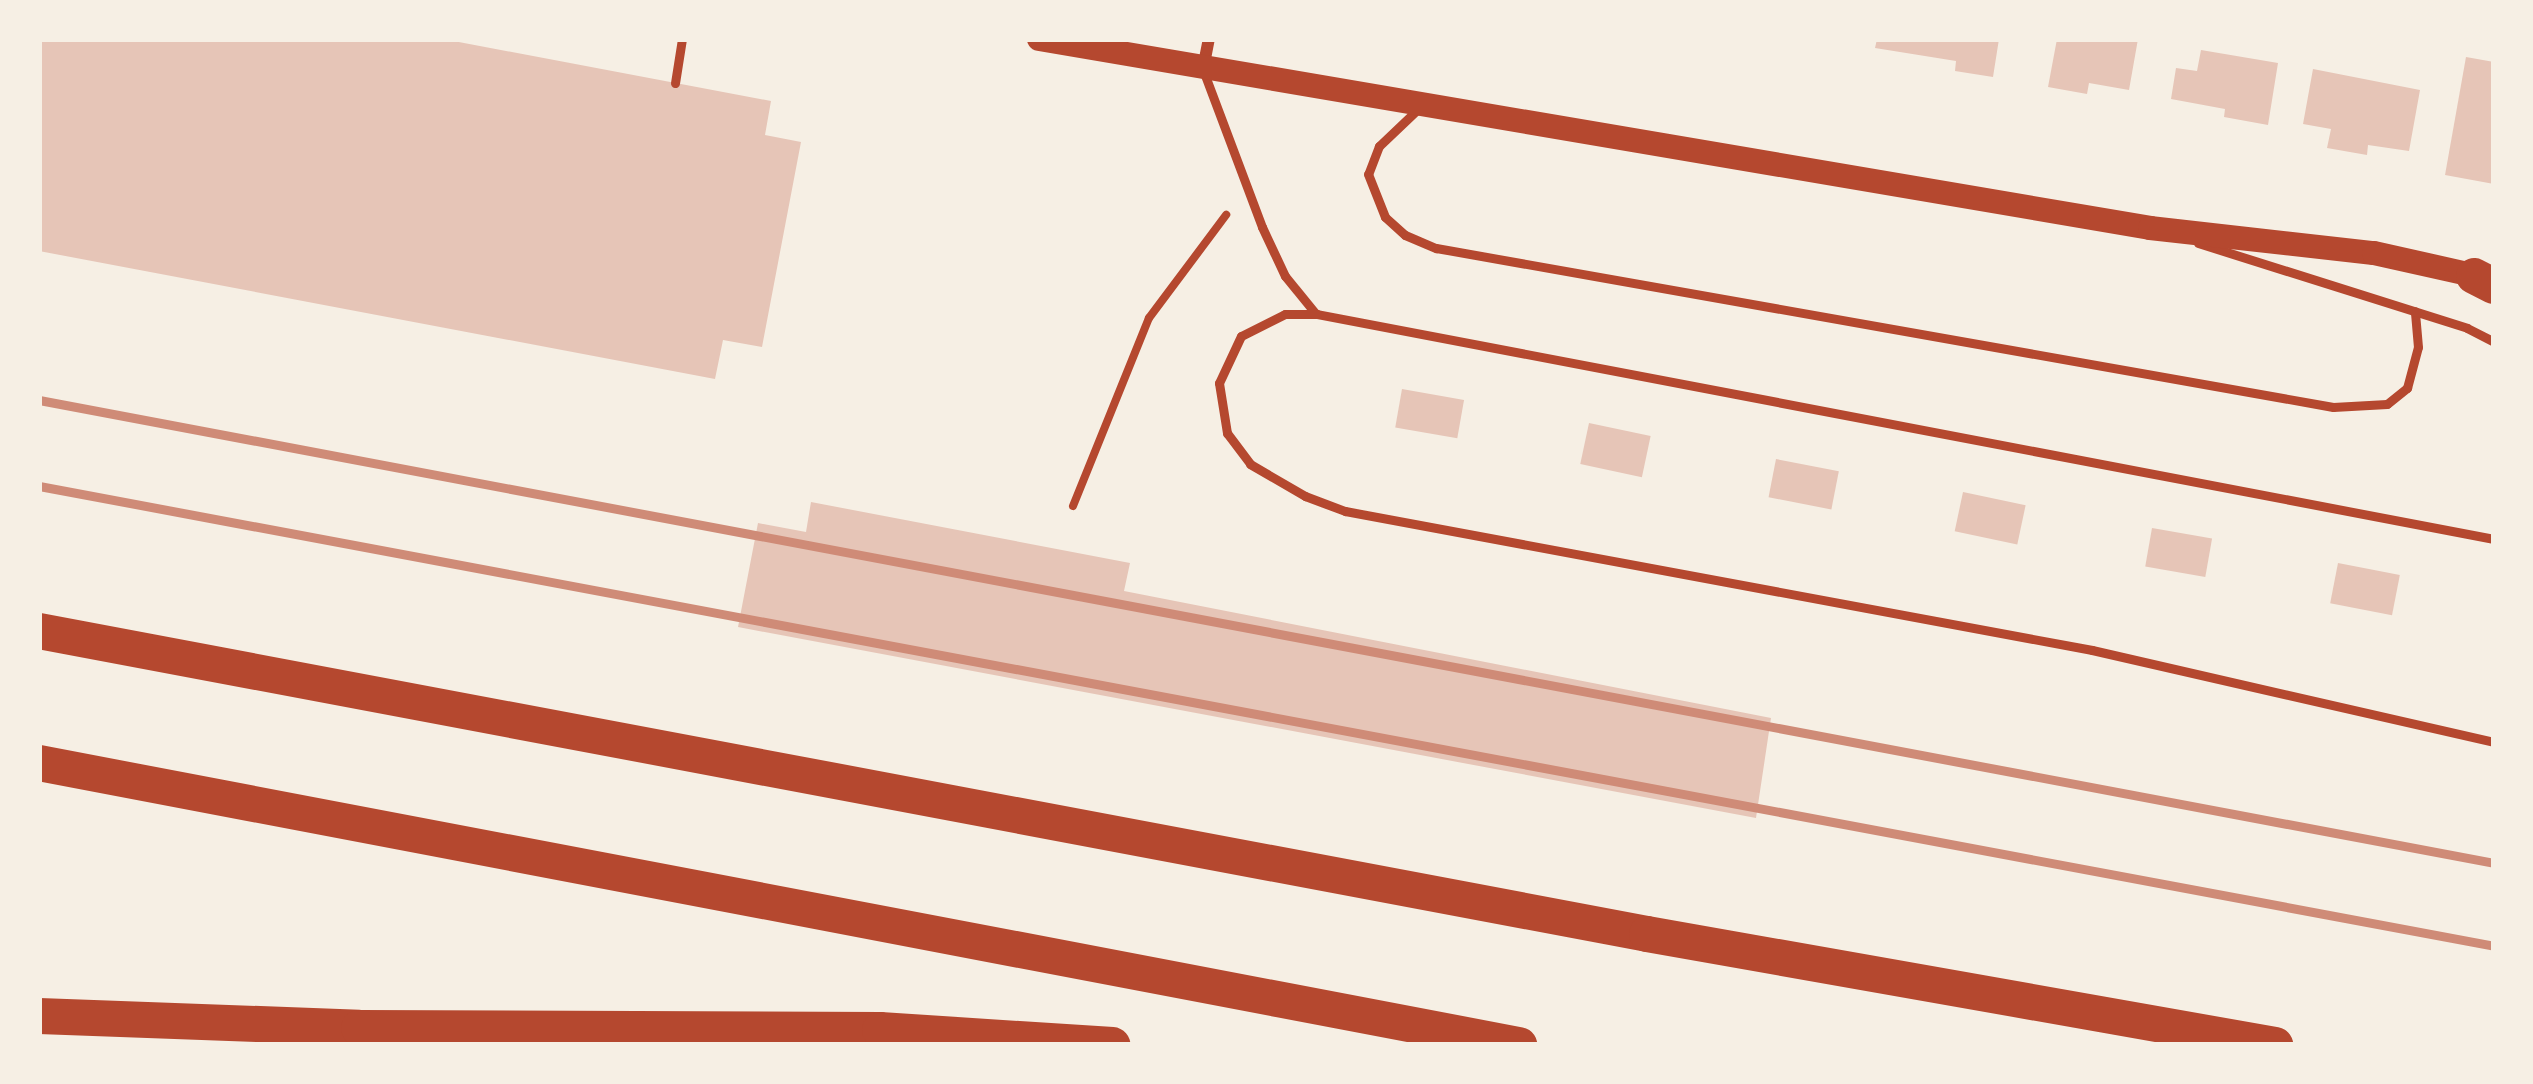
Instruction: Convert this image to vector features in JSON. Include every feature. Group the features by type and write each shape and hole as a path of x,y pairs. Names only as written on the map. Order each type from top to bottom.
{"highway":[{"path":"39,631 1647,934 2275,1045"},
{"path":"39,763 1520,1045"},
{"path":"39,1016 359,1028 880,1030 1112,1045"}],"main road":[{"path":"1039,39 2150,228 2374,253 2487,280"}],"street":[{"path":"1203,70 1209,39"}],"lane":[{"path":"675,83 682,39"},
{"path":"1203,70 1285,276 1316,314"},
{"path":"1423,105 1379,146 1368,175 1385,217 1405,235 1436,248 2333,407 2387,404 2407,388 2418,346 2415,311"},
{"path":"2150,228 2415,311 2494,342"},
{"path":"2494,539 1316,314 1285,314 1241,336 1219,383 1227,433 1250,464 1305,496 1345,511 2092,650 2494,742"}],"path":[{"path":"1073,506 1149,318 1248,185"}],"building":[{"path":"39,39 443,39 771,101 765,135 801,142 762,347 723,340 715,379 39,251"},
{"path":"1877,39 1999,39 1993,77 1955,71 1956,61 1875,48"},
{"path":"2057,39 2138,39 2129,90 2089,83 2087,94 2048,87"},
{"path":"2201,50 2278,63 2268,125 2224,117 2225,109 2171,99 2176,68 2197,71"},
{"path":"2466,57 2494,62 2494,184 2445,175"},
{"path":"2313,69 2420,90 2409,151 2368,145 2367,155 2327,148 2331,129 2303,124"},
{"path":"1402,389 1464,400 1457,438 1395,427"},
{"path":"1589,423 1651,436 1642,477 1580,464"},
{"path":"1776,459 1839,471 1831,509 1769,497"},
{"path":"1963,492 2026,505 2017,544 1955,531"},
{"path":"811,502 1130,563 1124,591 1771,718 1756,818 738,627 758,523 806,532"},
{"path":"2152,528 2212,539 2205,577 2145,566"},
{"path":"2338,563 2400,575 2392,615 2330,603"}],"railway":[{"path":"39,400 2494,863"},
{"path":"39,486 2494,946"}]}
